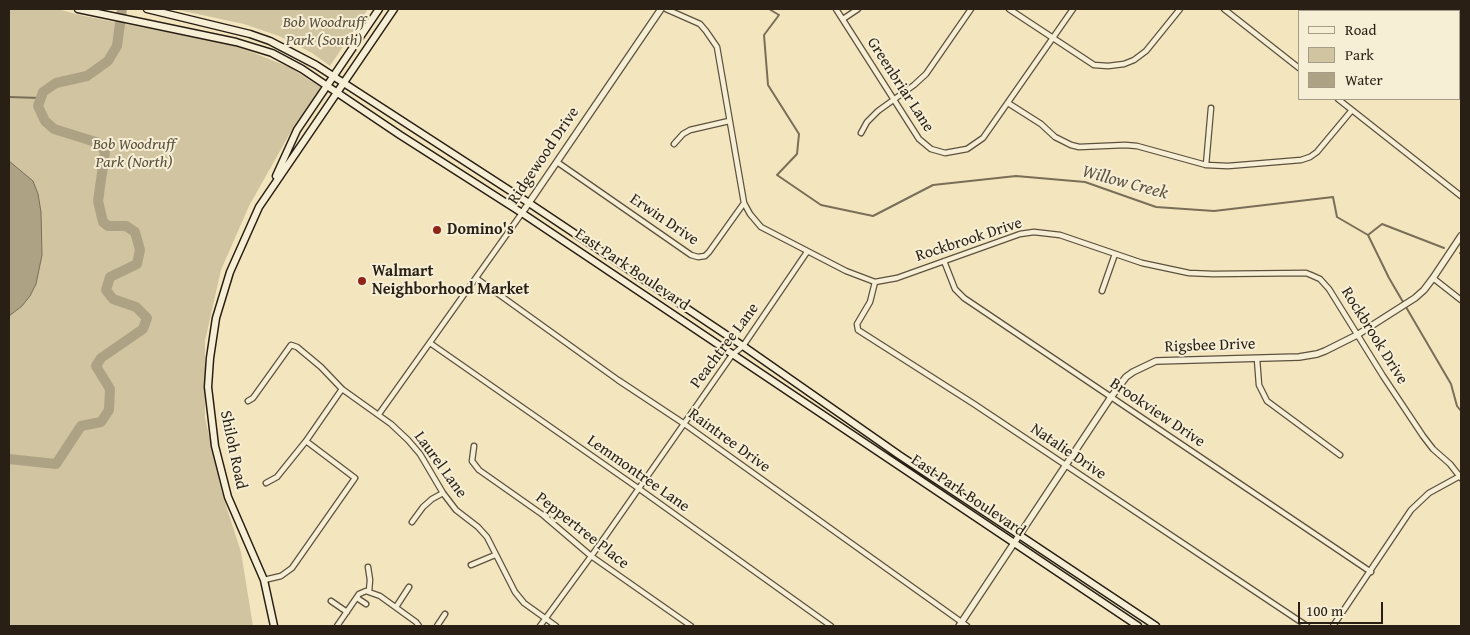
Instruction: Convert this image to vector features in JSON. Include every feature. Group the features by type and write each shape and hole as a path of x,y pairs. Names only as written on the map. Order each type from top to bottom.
{"main road":[{"name":"East Park Boulevard","path":"78,9 236,42 266,51 302,69 522,213 1138,626"},
{"name":"East Park Boulevard","path":"148,9 250,34 289,50 343,82 744,346 899,454 1156,626"},
{"name":"Shiloh Road","path":"269,193 297,130 378,9"},
{"name":"Shiloh Road","path":"274,626 264,580 228,497 215,446 208,387 213,334 223,293 259,207 394,9"}],"street":[{"name":"Ridgewood Drive","path":"379,414 529,203 661,9"},
{"path":"666,9 700,24 716,47 744,202 750,214 760,226 807,252 846,271 875,282"},
{"name":"Greenbriar Lane","path":"836,9 919,139 931,149 945,153 968,149 983,138 1073,9"},
{"path":"844,19 858,9"},
{"path":"861,133 867,122 878,111 926,74 971,9"},
{"path":"1009,9 1094,65 1108,66 1124,64 1134,60 1146,51 1180,9"},
{"path":"1224,9 1298,67"},
{"path":"1339,100 1461,196"},
{"path":"1008,103 1041,124 1055,137 1071,145 1079,147 1137,146 1206,166 1301,160 1310,157 1352,110"},
{"path":"1206,166 1211,108"},
{"path":"674,144 683,134 690,130 730,121"},
{"name":"Erwin Drive","path":"557,162 690,255 698,257 705,256 709,252 744,202"},
{"name":"Rockbrook Drive","path":"875,282 897,278 1020,234 1034,232 1060,235 1165,269 1189,273 1311,275 1320,279 1330,289 1383,376 1432,449 1450,464 1461,477"},
{"name":"Rigsbee Drive","path":"963,625 1013,543 1126,377 1150,363 1162,361 1257,359 1317,354 1357,335 1409,302 1424,290 1461,236"},
{"name":"Peachtree Lane","path":"540,626 732,355 744,346 807,252"},
{"path":"1102,291 1115,254"},
{"name":"Brookview Drive","path":"944,260 956,289 964,298 1371,572"},
{"name":"Raintree Drive","path":"476,278 618,380 683,423 963,625"},
{"path":"1433,278 1461,300"},
{"name":"Natalie Drive","path":"875,282 870,302 857,324 858,330 966,398 1307,626"},
{"name":"Lemmontree Lane","path":"430,343 831,626"},
{"name":"Laurel Lane","path":"248,401 253,398 291,345 297,347 321,367 342,389 379,414 420,454 456,510 478,527 487,537 515,592 524,603 556,626"},
{"path":"1257,359 1259,385 1267,401 1340,455"},
{"path":"266,483 277,477 306,441 342,389"},
{"path":"264,580 281,576 292,568 355,478 306,441"},
{"name":"Peppertree Place","path":"474,446 472,460 479,470 543,515 590,556 691,626"},
{"path":"1333,626 1411,510 1429,493 1461,477"},
{"path":"412,522 423,507 443,492"},
{"path":"471,565 496,555"},
{"path":"368,567 370,576 369,591"},
{"path":"396,607 409,587"},
{"path":"337,626 357,598 364,591 369,591 396,607 419,626"},
{"path":"357,598 366,604"},
{"path":"331,601 347,612"},
{"path":"437,626 445,614"}],"green space":[{"name":"Bob Woodruff Park (North)","path":"9,9 57,9 224,43 289,67 322,88 289,135 249,206 221,270 205,341 205,418 222,493 241,552 253,626 9,626"},
{"name":"Bob Woodruff Park (South)","path":"174,9 368,9 330,66 312,53 279,36 244,24"}],"water":[{"path":"9,161 33,181 38,194 41,212 42,255 36,284 30,296 22,306 9,316"}],"waterway":[{"path":"9,459 56,464 81,426 101,422 109,410 110,389 96,366 101,358 143,329 147,318 136,307 113,299 106,290 110,277 137,264 140,250 135,232 126,226 108,226 103,222 98,201 105,152 99,143 54,129 45,121 38,106 43,92 56,83 87,76 108,61 117,46 122,9"},
{"name":"Willow Creek","path":"769,9 779,15 764,35 768,85 799,134 797,154 777,175 821,205 873,216 933,185 1016,176 1085,182 1156,207 1214,211 1333,197 1337,217 1368,235 1389,278 1451,384 1457,406 1461,411"},
{"path":"9,97 40,98"},
{"path":"1368,235 1382,224 1444,248"}],"place":[{"name":"Domino's","path":"437,230"},
{"name":"Walmart Neighborhood Market","path":"362,281"}]}
